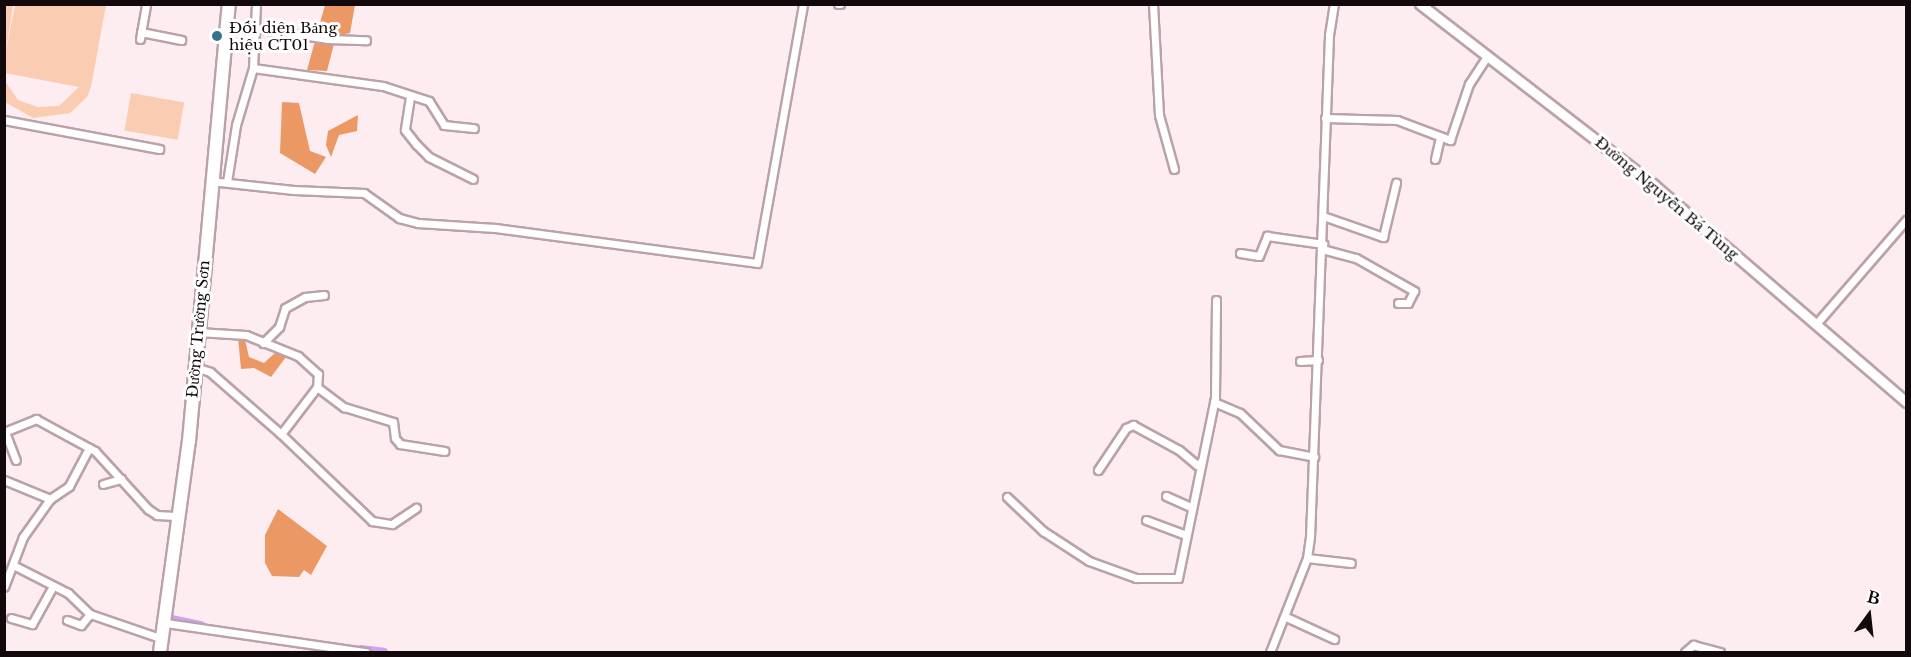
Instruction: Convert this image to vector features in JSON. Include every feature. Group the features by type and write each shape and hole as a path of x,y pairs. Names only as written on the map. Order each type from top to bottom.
{"highway":[{"name":"Đường Trường Sơn","path":"160,652 166,623 195,367 210,181 229,4"}],"main road":[{"name":"Đường Nguyễn Bá Tùng","path":"1420,4 1654,185 1906,402"}],"street":[{"path":"146,4 141,35 181,40"},
{"path":"227,182 236,125 253,68 256,4"},
{"path":"210,181 294,190 364,193 399,218 418,223 495,228 757,263 803,4"},
{"path":"1153,4 1159,115 1174,169"},
{"path":"1270,652 1286,617 1307,558 1314,457 1329,35 1334,4"},
{"path":"256,28 335,40 366,40"},
{"path":"1326,118 1397,120 1450,140 1468,84 1489,57"},
{"path":"253,68 383,86 410,97 429,101 444,125 474,128"},
{"path":"410,97 405,130 429,157 473,178"},
{"path":"4,120 159,149"},
{"path":"1435,159 1440,137"},
{"path":"1323,216 1383,237 1396,183"},
{"path":"1816,324 1906,220"},
{"path":"1240,253 1259,256 1267,236 1322,246 1356,258 1414,291 1408,303 1398,303"},
{"path":"264,343 279,327 285,308 305,297 324,295"},
{"path":"1007,497 1043,531 1075,553 1136,578 1178,578 1214,402 1216,300"},
{"path":"198,332 232,332 264,343 306,361 318,374 317,387 281,434"},
{"path":"1300,361 1318,360"},
{"path":"195,367 210,372 281,434 345,499 376,524 392,524 416,508"},
{"path":"317,387 344,407 393,422 395,438 400,444 444,451"},
{"path":"1214,402 1240,413 1279,450 1314,457"},
{"path":"16,460 5,432 36,419 89,448 148,509 157,515 179,516"},
{"path":"1098,470 1126,428 1133,425 1179,450 1197,465 1202,461"},
{"path":"4,587 23,537 50,500 69,486 89,448"},
{"path":"103,484 121,479"},
{"path":"4,480 50,500"},
{"path":"1166,496 1191,507"},
{"path":"1146,519 1186,536"},
{"path":"1307,558 1351,563"},
{"path":"13,565 68,594 90,614 163,639"},
{"path":"11,618 32,624 53,586"},
{"path":"68,620 81,625 90,614"},
{"path":"1286,617 1334,639"},
{"path":"166,623 366,652"},
{"path":"1685,652 1693,645 1720,652"}],"shaded area":[{"path":"5,4 13,5 6,51 15,5 106,5 91,87 87,97 70,113 33,118 5,102 5,81 18,100 38,107 59,106 79,87 5,73"},
{"path":"325,5 355,5 350,33 336,36 327,71 307,70"},
{"path":"131,93 184,102 178,140 124,130"},
{"path":"282,102 299,103 310,151 326,157 315,174 280,153"},
{"path":"358,115 357,131 339,135 331,157 326,145 328,131"},
{"path":"238,338 245,340 249,357 264,363 276,352 286,357 271,377 254,368 241,369"},
{"path":"278,509 327,546 311,575 304,570 299,577 272,576 265,563 265,535"}],"waterway":[{"path":"167,618 201,625"},
{"path":"361,649 384,652"}],"place":[{"name":"Đối diện Bảng hiệu CT01","path":"217,36"}]}
